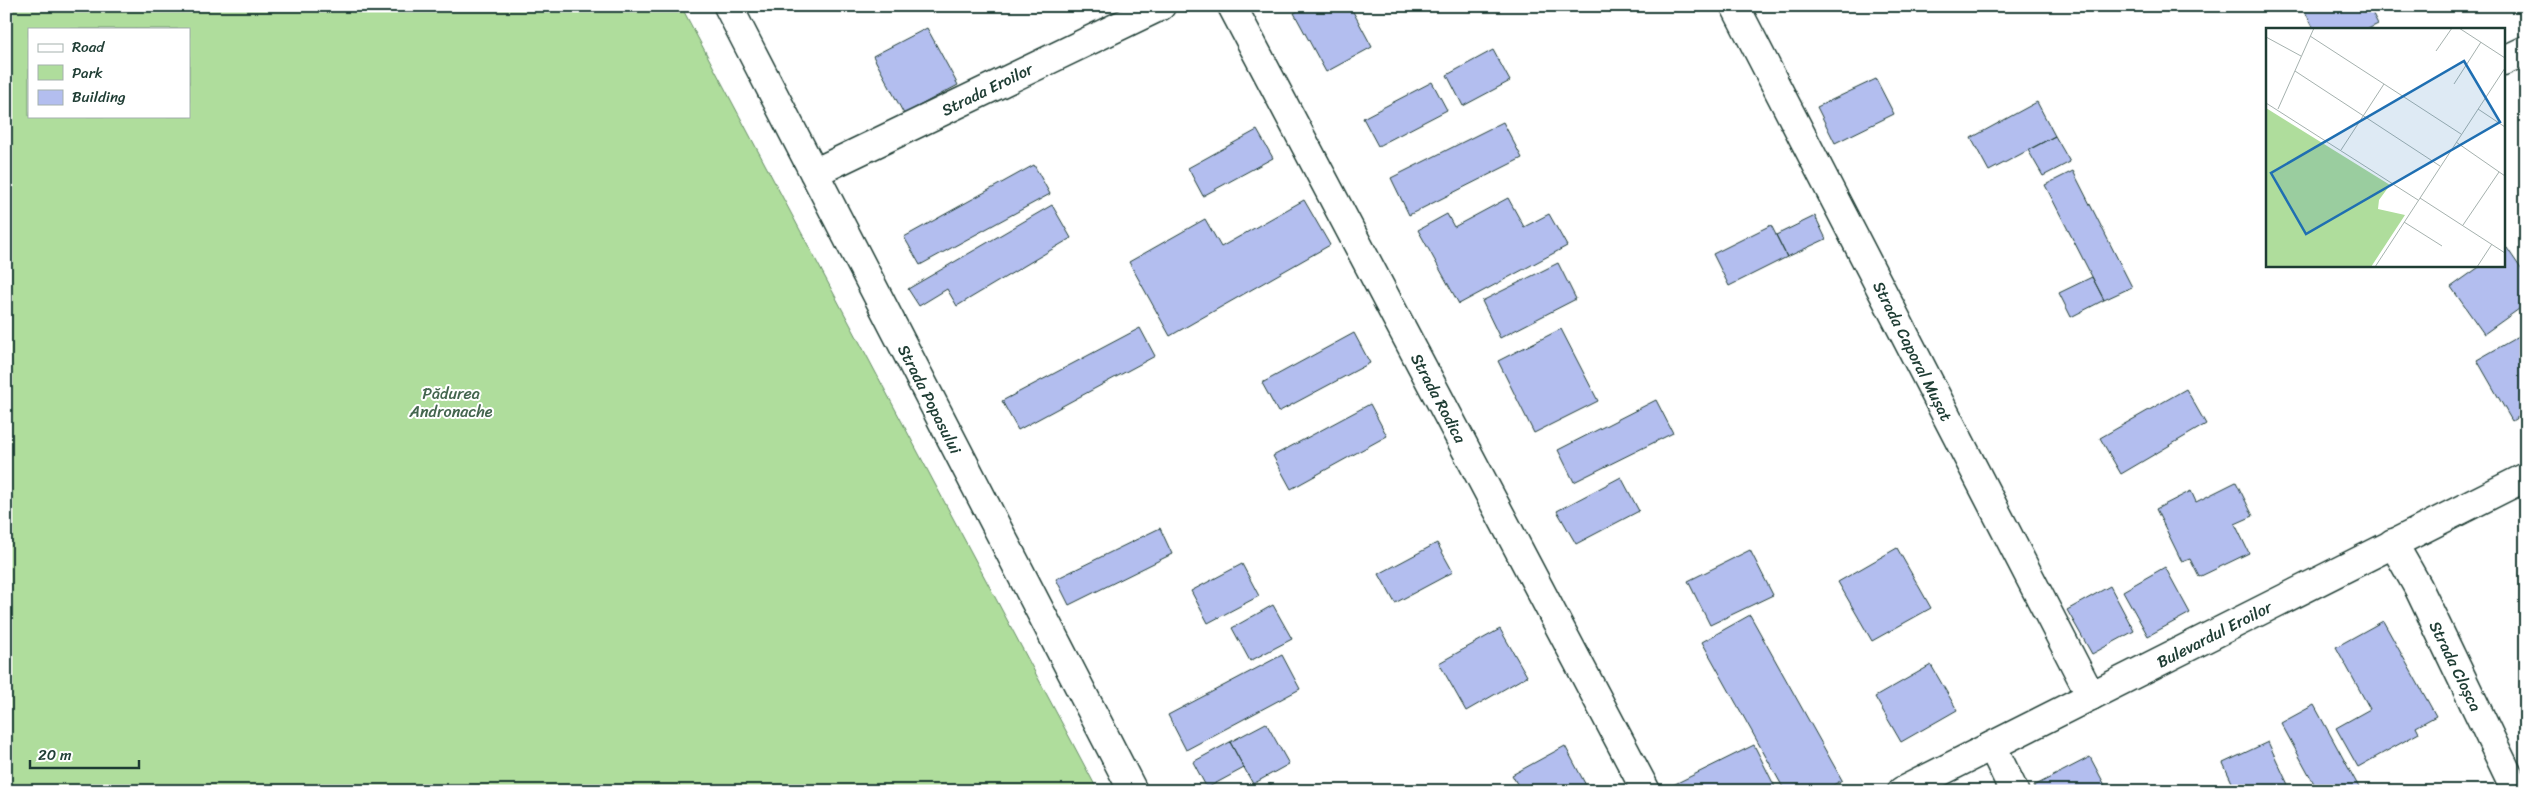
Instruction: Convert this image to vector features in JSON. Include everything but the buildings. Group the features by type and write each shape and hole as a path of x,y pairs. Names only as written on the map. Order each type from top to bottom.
{"street":[{"name":"Strada Popasului","path":"728,6 1133,791"},
{"name":"Strada Eroilor","path":"814,173 1161,6"},
{"name":"Strada Rodica","path":"1232,6 1646,791"},
{"name":"Strada Caporal Mușat","path":"1735,6 2091,696"},
{"path":"2504,61 2526,50"},
{"name":"Bulevardul Eroilor","path":"1902,791 2526,477"},
{"name":"Strada Cloșca","path":"2393,543 2418,587 2516,791"},
{"path":"1992,746 2014,791"}],"green space":[{"name":"Pădurea Andronache","path":"6,6 681,6 1098,791 6,791"}]}
